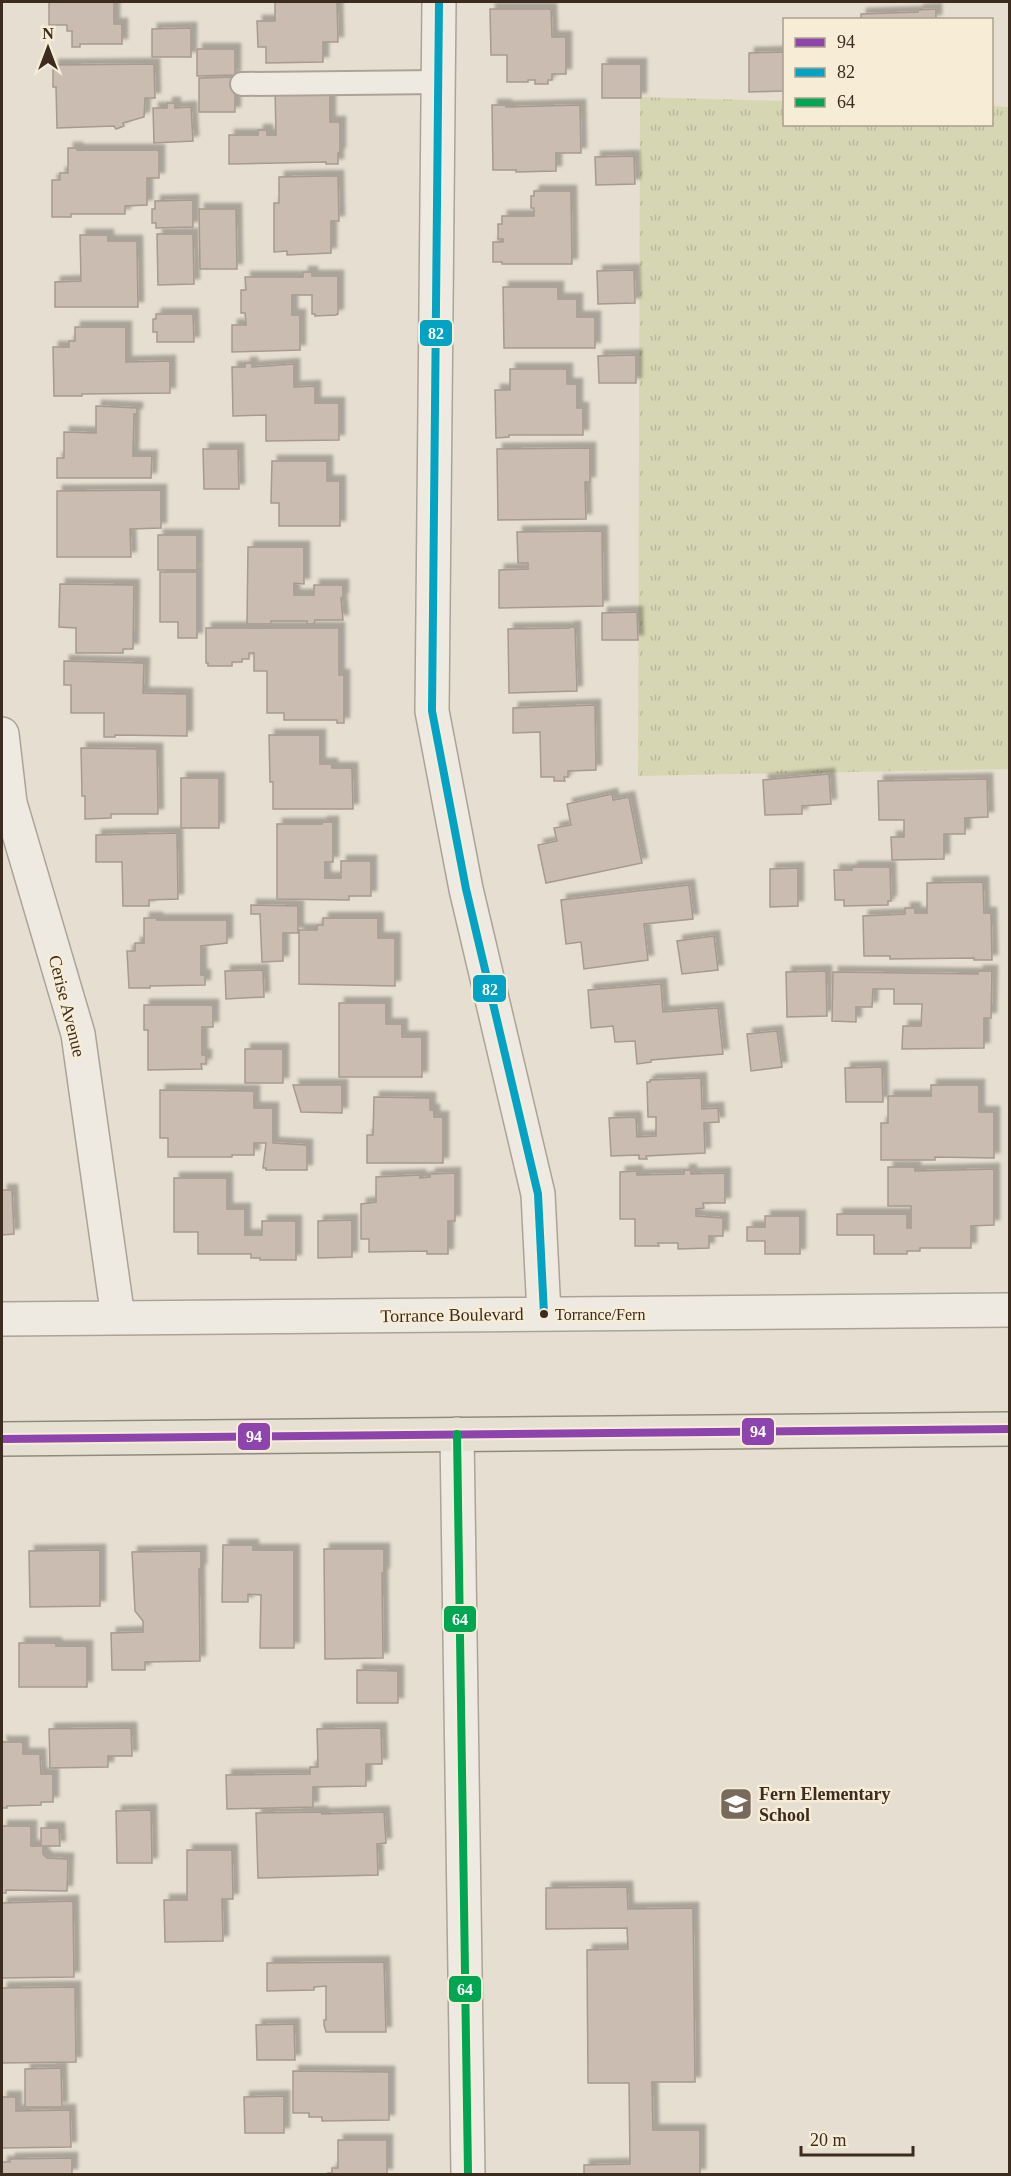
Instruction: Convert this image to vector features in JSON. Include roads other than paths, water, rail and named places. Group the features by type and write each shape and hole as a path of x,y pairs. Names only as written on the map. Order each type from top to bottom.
{"main road":[{"path":"2,1439 1010,1429"}],"street":[{"path":"440,2 432,711 466,889 538,1194 544,1314"},
{"name":"Cerise Avenue","path":"2,734 10,803 78,1034 118,1318"},
{"name":"Torrance Boulevard","path":"2,1319 1010,1310"},
{"path":"457,1434 468,2175"}],"lane":[{"path":"242,84 439,82"}],"place":[{"name":"Torrance/Fern","path":"544,1314"},
{"name":"Fern Elementary School","path":"736,1804"}]}
